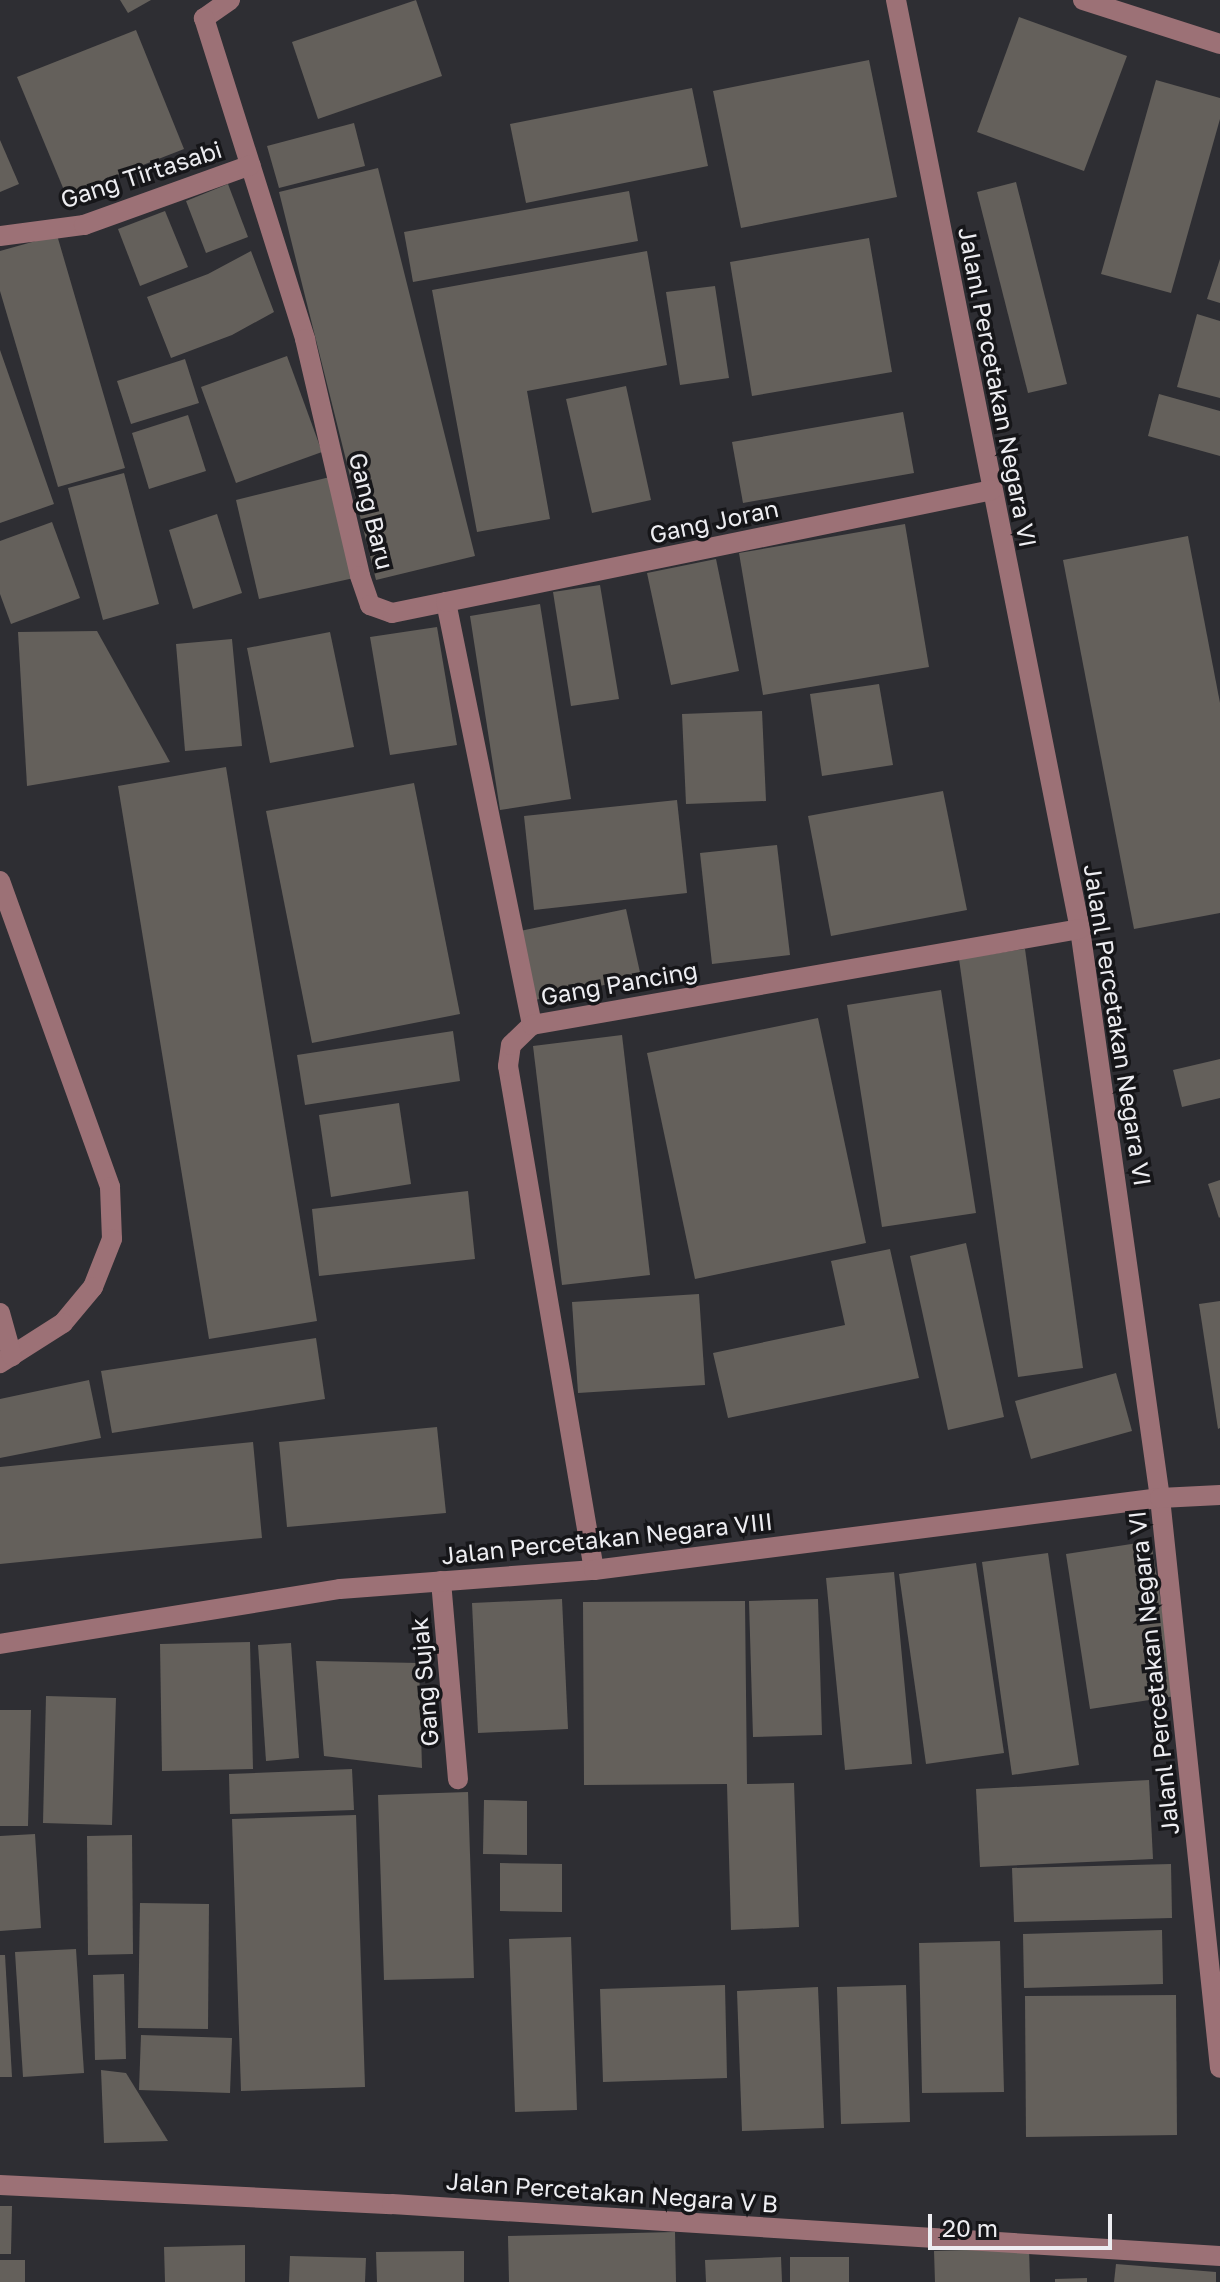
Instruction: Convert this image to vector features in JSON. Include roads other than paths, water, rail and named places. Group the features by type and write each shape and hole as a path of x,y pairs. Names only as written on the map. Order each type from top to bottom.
{"street":[{"name":"Gang Baru","path":"230,0 204,18 305,339 360,576 370,605 392,613 446,602"},
{"name":"Jalanl Percetakan Negara VI","path":"896,0 1080,929 1160,1498 1220,2068"},
{"path":"1083,0 1220,44"},
{"name":"Gang Tirtasabi","path":"0,236 84,225 251,165"},
{"name":"Gang Joran","path":"446,602 992,490"},
{"path":"446,602 532,1025"},
{"path":"0,881 110,1187 112,1239 93,1287 63,1323 6,1360 0,1313"},
{"name":"Gang Pancing","path":"594,1570 508,1066 511,1045 532,1025 1080,929"},
{"name":"Jalan Percetakan Negara VIII","path":"0,1644 340,1589 594,1570 1160,1498 1220,1495"},
{"name":"Gang Sujak","path":"441,1581 458,1779"},
{"name":"Jalan Percetakan Negara V B","path":"0,2185 392,2204 1220,2256"}]}
